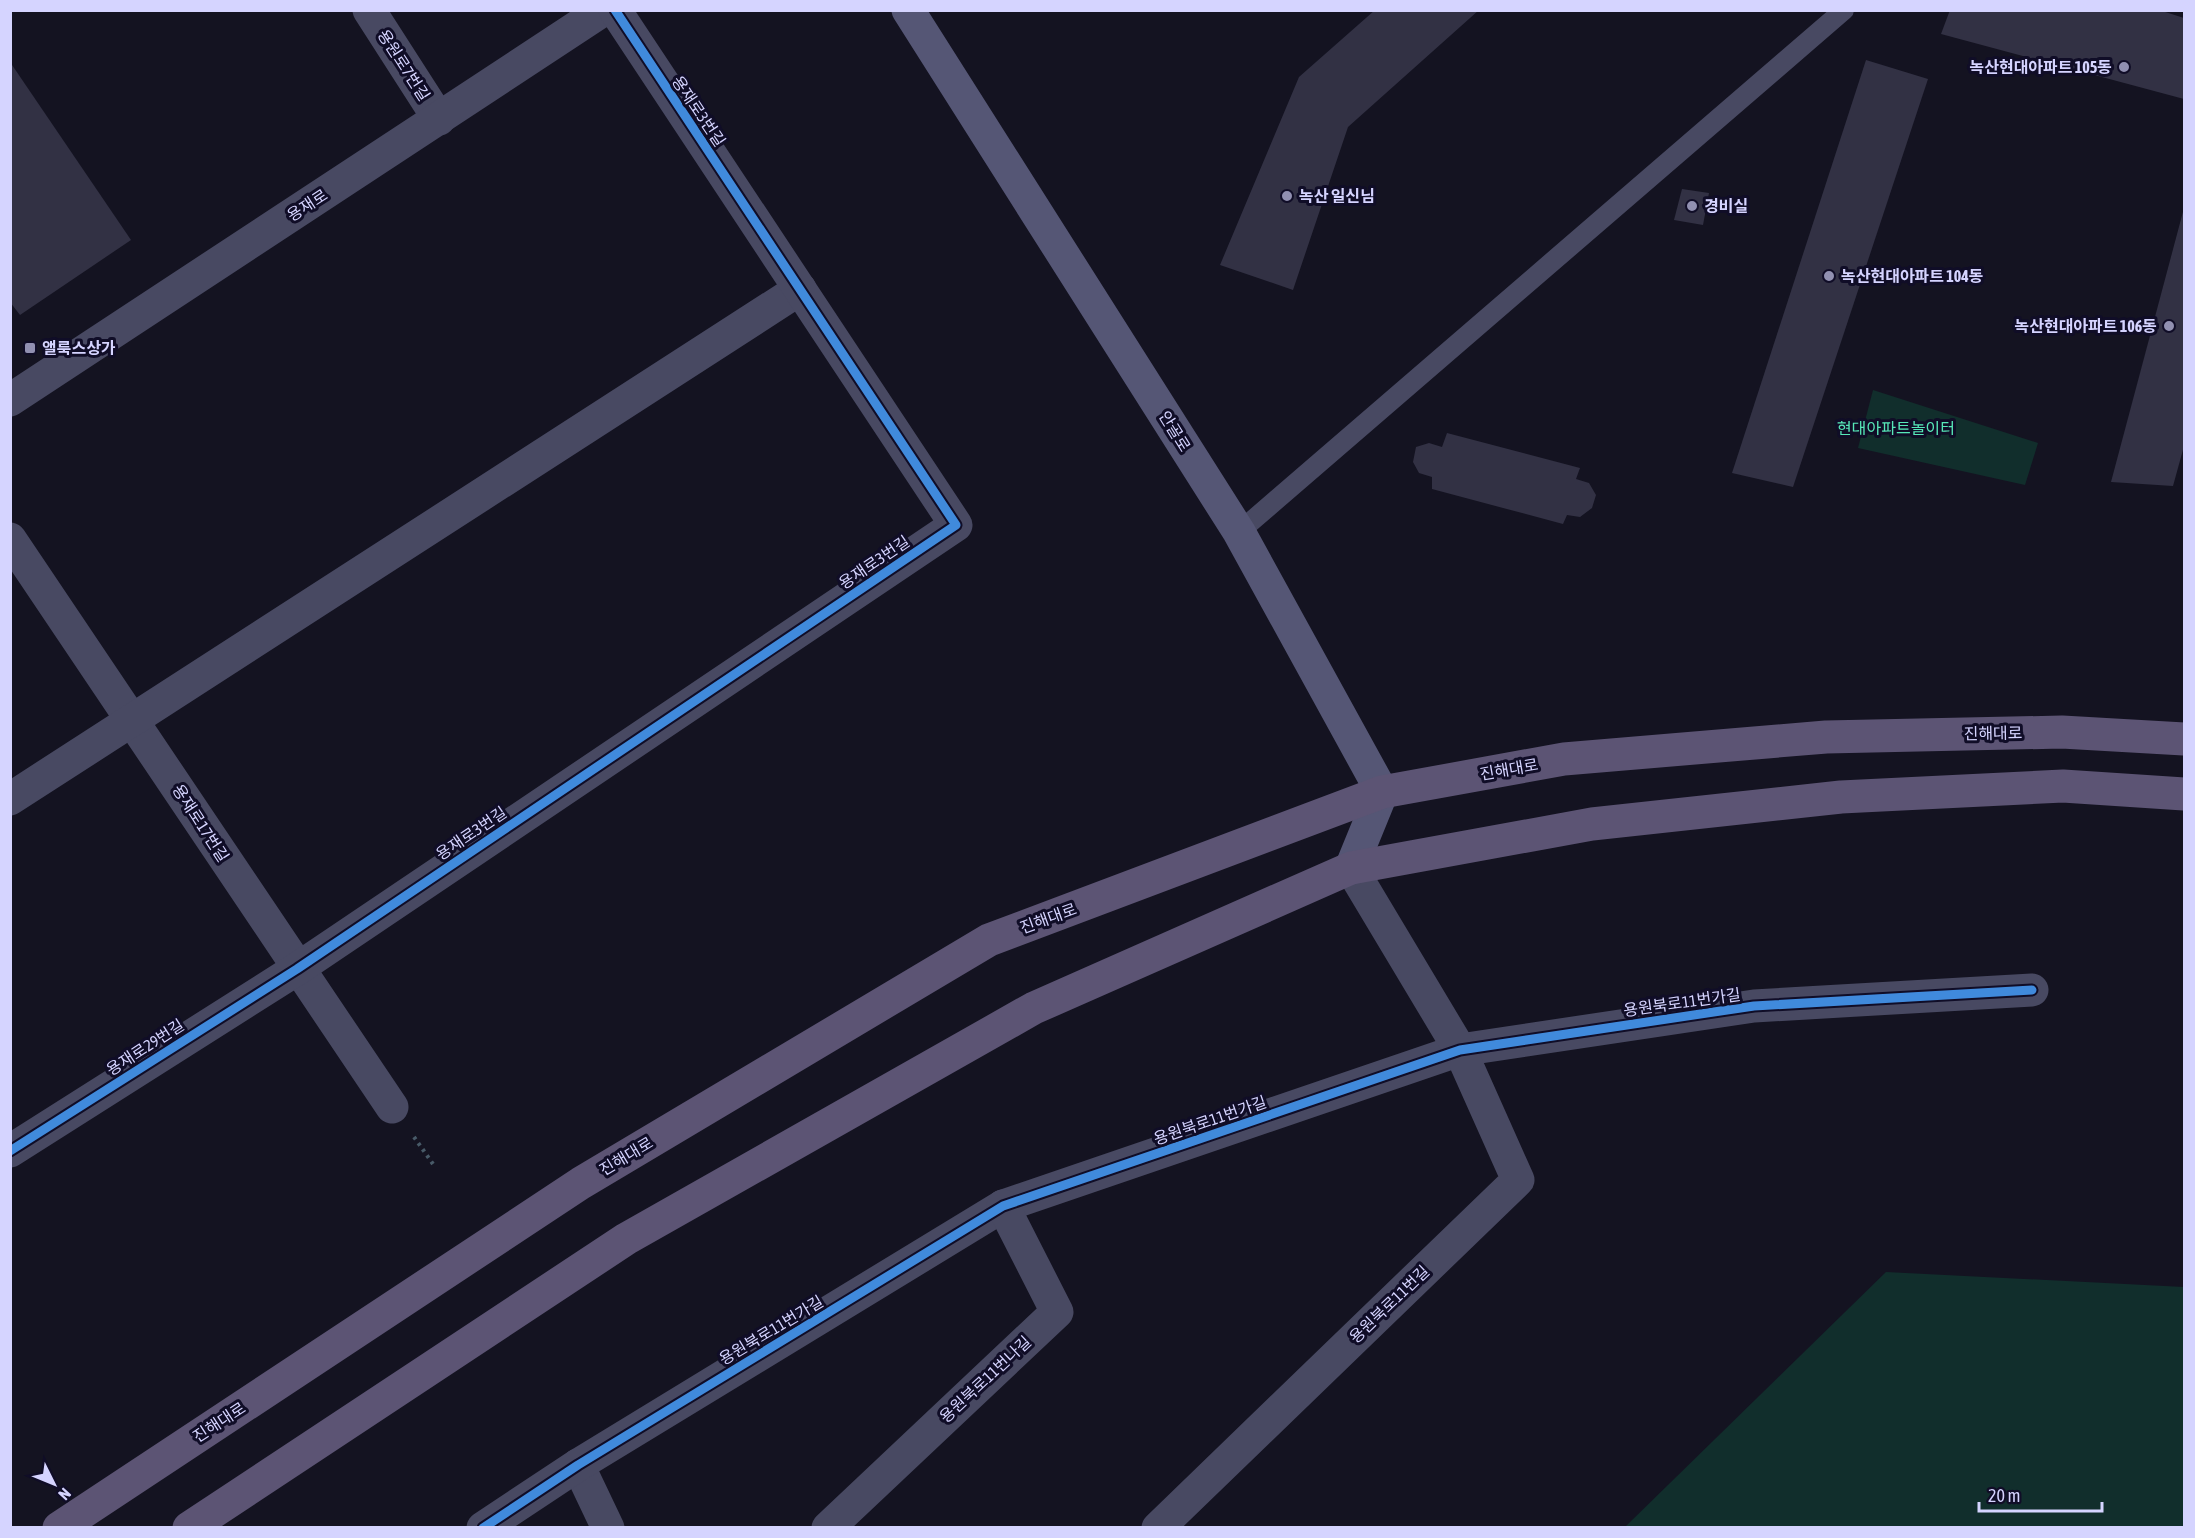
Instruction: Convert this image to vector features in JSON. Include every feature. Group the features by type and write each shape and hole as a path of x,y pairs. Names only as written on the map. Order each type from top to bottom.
{"main road":[{"name":"안골로","path":"908,10 1239,532 1382,792"},
{"name":"진해대로","path":"59,1527 580,1183 989,940 1382,792 1564,759 1826,737 2062,732 2184,739"},
{"path":"189,1527 626,1239 1034,1008 1351,868 1592,824 1841,797 2063,786 2184,794"},
{"path":"1351,868 1382,792"}],"street":[{"name":"용원로7번길","path":"369,10 439,119"},
{"name":"용재로","path":"10,400 603,10"},
{"name":"용재로3번길","path":"297,969 956,525 615,10"},
{"path":"10,799 800,289"},
{"name":"용재로17번길","path":"10,539 133,719 297,969 392,1107"},
{"path":"1351,868 1460,1050"},
{"name":"용재로29번길","path":"10,1151 297,969"},
{"name":"용원북로11번가길","path":"483,1527 578,1465 1003,1206 1460,1050 1754,1006 2032,990"},
{"name":"용원북로11번길","path":"1158,1527 1518,1180 1460,1050"},
{"name":"용원북로11번나길","path":"828,1527 1057,1312 1003,1206"},
{"path":"578,1465 608,1527"}],"lane":[{"path":"1239,532 1844,10"}],"green space":[{"name":"현대아파트놀이터","path":"1873,390 2038,443 2025,485 1858,448"},
{"path":"1886,1272 2184,1287 2184,1527 1625,1527"}],"building":[{"name":"녹산 일신님","path":"1375,10 1479,10 1348,127 1293,290 1220,265 1299,77"},
{"name":"녹산현대아파트 105동","path":"1950,10 2159,10 2184,18 2184,99 1941,34"},
{"name":"녹산현대아파트 104동","path":"1866,60 1928,79 1793,487 1732,473"},
{"path":"10,62 131,240 20,315 10,302"},
{"name":"경비실","path":"1682,189 1709,193 1703,225 1674,220"},
{"name":"녹산현대아파트 106동","path":"2184,208 2184,446 2173,486 2111,482"},
{"path":"1447,433 1580,468 1576,479 1589,483 1596,495 1592,508 1580,517 1567,515 1563,524 1432,489 1432,477 1419,473 1413,462 1416,447 1429,443 1442,447"}],"cycle path":[{"path":"10,1151 297,969 956,525 615,10"},
{"path":"483,1528 578,1465 1003,1206 1460,1050 1754,1006 2032,990"}],"place":[{"name":"녹산현대아파트 105동","path":"2124,67"},
{"name":"녹산 일신님","path":"1287,196"},
{"name":"경비실","path":"1692,206"},
{"name":"녹산현대아파트 104동","path":"1829,276"},
{"name":"녹산현대아파트 106동","path":"2169,326"},
{"name":"앨룩스상가","path":"30,348"}]}
